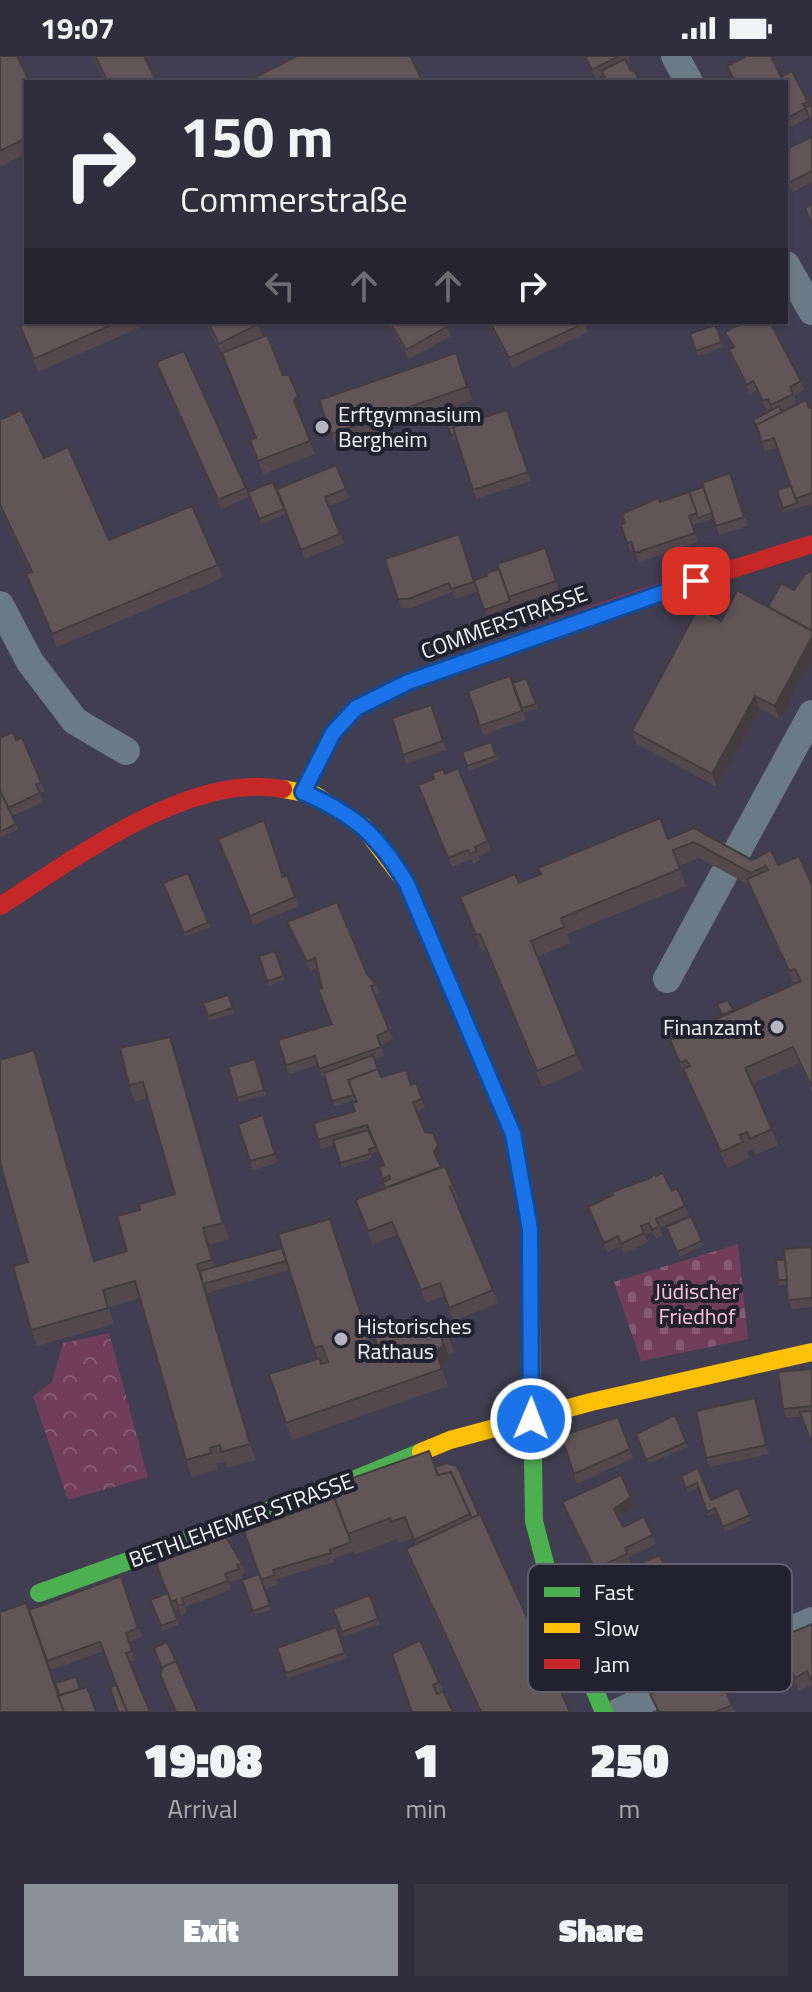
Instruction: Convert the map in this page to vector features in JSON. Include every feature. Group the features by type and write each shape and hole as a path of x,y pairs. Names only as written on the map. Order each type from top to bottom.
{"street":[{"path":"675,56 688,80"},
{"path":"788,269 812,311"},
{"name":"COMMERSTRASSE","path":"303,792 333,733 356,708 408,682 638,599 812,544"},
{"path":"0,605 30,662 75,721 126,751"},
{"path":"667,979 812,714"},
{"path":"0,906 114,833 167,806 220,788 275,786 303,792 351,817 386,850 407,884 513,1134 530,1229 534,1521 545,1564"},
{"name":"BETHLEHEMER STRASSE","path":"13,1610 39,1593 348,1482 450,1440 812,1352"},
{"path":"792,1630 812,1621"},
{"path":"595,1692 604,1712"},
{"path":"619,1712 661,1692"}],"green space":[{"name":"Jüdischer Friedhof","path":"738,1244 748,1339 641,1361 614,1282"},
{"path":"109,1333 148,1477 68,1500 33,1396 52,1382 63,1343"}],"building":[{"path":"0,56 17,56 29,80 24,80 24,139 0,151"},
{"path":"95,56 144,56 156,80 107,80"},
{"path":"297,56 410,56 421,78 417,80 250,80"},
{"path":"585,56 619,56 592,70"},
{"path":"746,56 771,56 781,77 792,71 808,102 803,104 806,108 788,118 788,80 734,80 727,66"},
{"path":"625,59 639,80 607,80 601,71"},
{"path":"812,105 812,123 805,108"},
{"path":"812,137 812,171 789,183 788,181 788,148"},
{"path":"812,204 812,225 805,208"},
{"path":"24,324 113,324 34,359 20,326"},
{"path":"209,324 258,324 219,344"},
{"path":"391,324 448,326 406,350"},
{"path":"491,324 583,324 509,358"},
{"path":"740,324 771,324 801,381 790,387 793,394 771,405 768,399 763,401 753,381 747,385 729,350 734,347 725,332"},
{"path":"715,325 722,342 696,351 690,334"},
{"path":"267,335 283,375 289,375 298,396 294,400 310,441 258,461 250,440 256,438 222,353"},
{"path":"184,351 246,488 218,500 156,362"},
{"path":"456,353 467,387 331,434 319,400"},
{"path":"806,400 809,408 812,407 812,493 795,499 774,438 762,442 756,425"},
{"path":"779,406 782,412 756,425 758,429 753,420"},
{"path":"21,410 44,458 68,447 109,540 192,506 218,565 52,634 26,574 32,572 0,505 0,420"},
{"path":"473,410 476,420 453,427 455,434 451,435 446,420"},
{"path":"507,410 528,472 473,490 453,427"},
{"path":"336,465 346,489 325,497 340,534 301,550 277,489"},
{"path":"730,473 744,517 716,526 702,483"},
{"path":"273,482 284,509 259,519 248,492"},
{"path":"791,486 797,503 783,508 777,490"},
{"path":"703,487 712,513 698,518 689,492"},
{"path":"689,492 697,513 689,516 695,533 635,553 631,542 627,543 621,525 625,523 622,514 658,498 660,502"},
{"path":"459,534 474,582 451,589 449,583 408,599 398,599 385,559"},
{"path":"545,548 556,581 508,597 497,564"},
{"path":"499,569 510,601 484,610 474,580"},
{"path":"812,571 812,631 768,607 781,583 794,590 805,574"},
{"path":"737,590 812,631 812,637 775,706 755,696 712,774 632,731 698,608 721,621"},
{"path":"510,676 522,711 480,726 468,691"},
{"path":"526,678 536,704 522,708 513,683"},
{"path":"431,705 443,741 403,755 392,718"},
{"path":"13,732 16,740 22,737 41,782 36,785 40,793 8,808 0,791 0,734 2,737"},
{"path":"491,742 496,756 467,766 462,752"},
{"path":"458,768 488,841 475,847 477,851 470,854 468,850 448,858 418,785 434,779 432,773 443,769 445,774"},
{"path":"0,791 16,824 0,832"},
{"path":"660,818 668,839 694,828 752,860 771,850 778,865 799,856 812,885 812,1086 793,1047 745,1068 772,1129 750,1139 747,1132 740,1135 743,1142 721,1152 683,1069 690,1066 686,1060 680,1063 670,1040 801,981 795,969 789,971 747,879 768,870 766,866 751,873 694,842 673,850 680,869 561,918 564,927 531,941 577,1054 537,1071 480,934 476,935 460,897 515,874 519,883 541,874 538,868"},
{"path":"264,820 283,877 287,875 295,897 250,916 218,839"},
{"path":"188,873 208,922 184,933 163,883"},
{"path":"337,902 367,974 376,984 371,986 389,1030 377,1036 381,1047 319,1069 315,1056 286,1065 278,1040 332,1024 318,989 322,988 315,958 307,962 287,922"},
{"path":"275,951 284,976 267,981 259,956"},
{"path":"228,995 233,1008 208,1016 203,1003"},
{"path":"728,1000 733,1010 722,1015 717,1004"},
{"path":"170,1037 223,1223 203,1228 212,1260 197,1264 250,1444 221,1452 220,1445 210,1448 211,1453 186,1460 135,1281 103,1290 108,1308 31,1330 13,1266 28,1262 0,1163 0,1060 34,1050 94,1261 127,1251 117,1216 140,1210 139,1204 175,1194 143,1082 129,1085 120,1048"},
{"path":"373,1055 378,1069 348,1080 354,1095 332,1101 324,1073"},
{"path":"255,1059 264,1090 237,1098 228,1067"},
{"path":"378,1069 381,1077 406,1070 411,1085 416,1083 422,1099 413,1102 425,1132 433,1133 438,1145 434,1152 441,1167 385,1188 383,1182 390,1179 389,1176 383,1179 379,1167 384,1165 367,1125 318,1140 314,1123 355,1111 352,1103 357,1102 348,1080"},
{"path":"263,1115 275,1154 250,1161 238,1124"},
{"path":"368,1130 376,1147 369,1149 370,1154 340,1163 333,1140"},
{"path":"445,1166 453,1185 450,1187 493,1290 449,1308 440,1283 421,1290 392,1222 368,1231 356,1201"},
{"path":"655,1173 656,1176 663,1173 672,1191 677,1188 685,1206 656,1219 659,1226 652,1230 649,1223 641,1226 644,1233 621,1244 618,1236 604,1243 588,1207 613,1195 612,1192 651,1178"},
{"path":"691,1216 702,1241 677,1252 666,1227"},
{"name":"Historisches Rathaus","path":"330,1219 371,1345 377,1343 374,1336 429,1318 431,1325 443,1320 448,1335 442,1337 443,1346 436,1351 442,1369 286,1423 269,1374 320,1358 321,1364 328,1362 322,1346 314,1348 278,1234"},
{"path":"812,1247 812,1298 788,1300 784,1249"},
{"path":"282,1248 286,1261 203,1284 200,1271"},
{"path":"776,1260 785,1260 787,1280 778,1280"},
{"path":"812,1369 812,1406 783,1409 778,1372"},
{"path":"755,1398 766,1445 706,1458 696,1411"},
{"path":"812,1411 812,1445 800,1412"},
{"path":"675,1415 686,1442 646,1460 636,1434"},
{"path":"618,1417 630,1449 574,1474 561,1436"},
{"path":"429,1451 438,1475 451,1472 470,1514 414,1540 405,1517 391,1522 390,1518 348,1534 330,1486"},
{"path":"447,1463 457,1466 479,1515 472,1518 451,1472 438,1475 435,1467"},
{"path":"698,1468 711,1500 738,1488 750,1515 723,1527 715,1508 707,1512 697,1483 686,1488 681,1476"},
{"path":"621,1475 631,1497 614,1509 623,1527 644,1517 653,1535 625,1548 627,1554 606,1564 593,1564 562,1502"},
{"path":"334,1498 351,1542 330,1550 331,1553 273,1570 275,1575 261,1580 244,1531"},
{"path":"480,1514 528,1620 528,1692 561,1692 570,1712 481,1712 406,1549"},
{"path":"226,1537 242,1564 237,1565 239,1569 225,1574 228,1581 182,1598 184,1604 178,1606 176,1600 171,1602 156,1563"},
{"path":"660,1555 664,1564 638,1564"},
{"path":"259,1574 270,1605 253,1611 242,1580"},
{"path":"121,1576 138,1628 126,1633 132,1651 126,1653 150,1712 127,1712 100,1642 47,1661 29,1610"},
{"path":"168,1593 177,1620 161,1626 150,1600"},
{"path":"370,1595 378,1619 342,1632 333,1609"},
{"path":"26,1603 64,1712 0,1712 0,1612"},
{"path":"812,1624 812,1682 807,1671 795,1678 792,1673 792,1632"},
{"path":"336,1627 345,1653 286,1673 277,1648"},
{"path":"420,1640 439,1682 433,1685 437,1694 443,1691 453,1712 412,1712 392,1654"},
{"path":"167,1642 176,1661 162,1669 154,1648"},
{"path":"176,1661 198,1712 176,1712 160,1674 163,1667"},
{"path":"76,1677 80,1689 60,1695 55,1683"},
{"path":"116,1685 127,1712 118,1712 110,1687"},
{"path":"87,1687 96,1712 64,1712 58,1696"},
{"path":"726,1692 732,1705 715,1712 659,1712 650,1694"}],"traffic: fast":[{"path":"532,1393 534,1521 545,1564"},
{"path":"39,1593 348,1482 421,1452"},
{"path":"595,1692 604,1712"}],"traffic: slow":[{"path":"283,789 315,795 363,826 407,884 513,1134 530,1229 532,1393"},
{"path":"421,1452 450,1440 591,1402 812,1352"}],"traffic: jam":[{"path":"303,792 333,733 356,708 408,682 638,599 812,544"},
{"path":"0,906 98,844 172,806 210,793 247,787 283,789"}],"place":[{"name":"Erftgymnasium Bergheim","path":"322,427"},
{"name":"Finanzamt","path":"777,1027"},
{"name":"Historisches Rathaus","path":"341,1339"}],"route":[{"path":"531,1419 530,1229 513,1134 407,884 386,850 368,830 337,807 303,792 333,733 356,708 408,682 696,581"}]}
